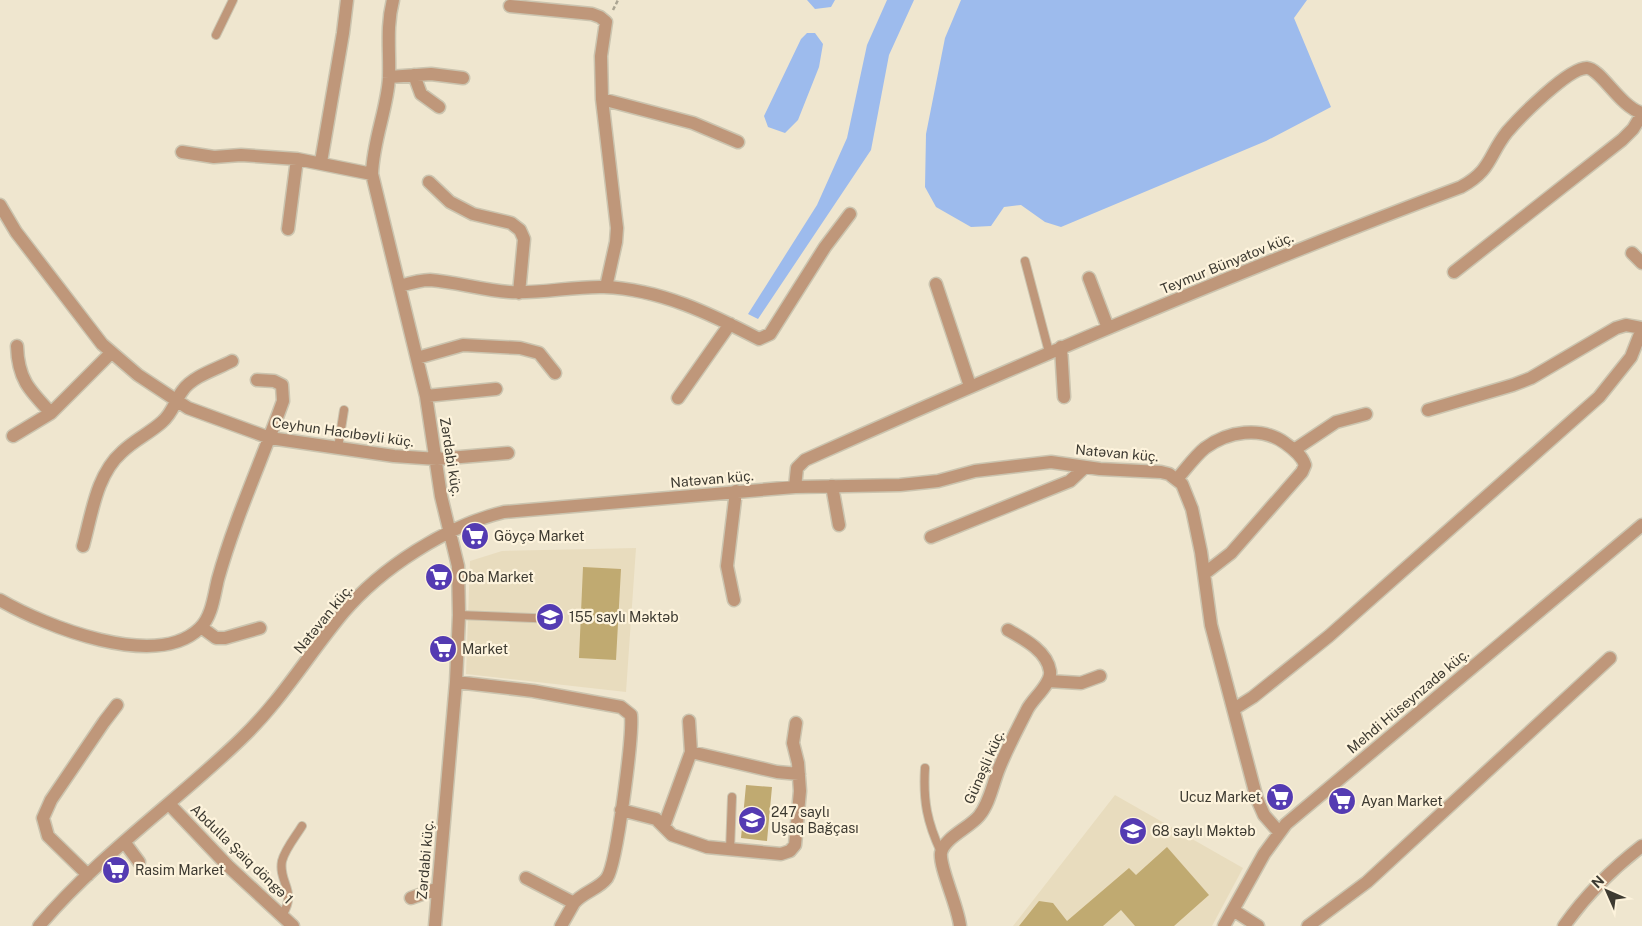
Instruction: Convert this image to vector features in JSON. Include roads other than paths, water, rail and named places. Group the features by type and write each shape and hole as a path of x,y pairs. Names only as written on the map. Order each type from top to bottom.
{"street":[{"path":"321,162 347,0"},
{"name":"Zərdabi küç.","path":"393,0 387,32 389,77 375,144 372,174 426,396 442,496 458,566 459,615 456,682 436,889 435,926"},
{"path":"510,6 592,14 606,22 601,56 602,99 617,228 616,242 606,287"},
{"name":"Teymur Bünyatov küç.","path":"794,487 797,468 805,460 970,386 1245,270 1461,187 1481,174 1506,134 1517,122 1567,77 1579,70 1587,68 1595,71 1626,105 1642,113"},
{"path":"414,75 421,94 439,107"},
{"path":"389,77 414,75 463,78"},
{"path":"602,99 694,123 738,142"},
{"path":"1454,272 1622,140 1633,129 1642,113"},
{"path":"182,152 214,157 241,156 297,159 321,162 372,174"},
{"path":"288,229 297,159"},
{"path":"429,182 450,202 473,214 511,223 520,230 524,240 519,293"},
{"name":"Ceyhun Hacıbəyli küç.","path":"0,205 16,232 111,353 138,375 188,408 270,438 394,456 437,459 508,453"},
{"path":"400,286 430,280 481,290 519,293 606,287 648,294 684,304 759,339 770,334 825,247 850,214"},
{"path":"1632,253 1642,263"},
{"path":"1090,278 1108,328"},
{"path":"936,284 970,386"},
{"path":"678,398 730,324"},
{"path":"1234,708 1253,697 1329,636 1599,396 1631,357 1642,329 1626,325 1616,328 1531,378 1428,410"},
{"path":"417,358 463,345 520,348 539,353 555,373"},
{"path":"17,346 21,376 29,390 51,413"},
{"path":"1061,347 1064,397"},
{"path":"13,436 51,413 111,353"},
{"path":"83,546 102,478 111,462 122,451 162,422 178,402 182,391 190,383 232,361"},
{"path":"0,600 23,613 52,625 78,633 144,646 174,644 191,636 207,618 238,515 284,401 282,385 274,381 257,380"},
{"path":"426,396 496,389"},
{"path":"1294,450 1336,422 1366,414"},
{"path":"1204,574 1232,553 1302,472 1305,465 1304,461 1294,450 1274,436 1254,432 1241,432 1205,448 1177,479 1186,492 1194,516 1211,625 1256,799 1264,815 1280,832"},
{"name":"Natəvan küç.","path":"44,924 88,875 170,805 270,709 358,596 415,553 451,531 472,521 504,512 736,491 794,487 900,485 938,481 975,471 1052,462 1085,467 1161,472 1177,479"},
{"path":"931,538 1070,481 1085,467"},
{"path":"832,486 839,525"},
{"path":"734,600 727,566 736,491"},
{"name":"Mehdi Hüseynzadə küç.","path":"1224,926 1264,854 1280,832 1320,795 1642,525"},
{"path":"201,627 216,638 225,638 260,628"},
{"path":"1008,630 1033,645 1040,653 1050,672 1048,681 1080,683 1100,676"},
{"path":"1308,926 1367,882 1610,658"},
{"name":"Günəşli küç.","path":"941,852 948,842 972,823 984,808 1006,752 1024,715 1035,696 1048,681"},
{"path":"456,682 533,691 621,707 627,710 632,722 621,810 608,877 600,886 586,891 574,903 561,926"},
{"path":"88,875 48,836 43,818 51,800 117,705"},
{"path":"664,826 691,752 689,721"},
{"path":"621,810 656,819 672,835 686,842 730,850 781,854 790,851 795,845 800,791 793,743 796,723"},
{"path":"691,752 777,772 799,774"},
{"name":"Abdulla Şaiq döngə 1","path":"170,805 228,866 283,914 293,926"},
{"path":"125,843 139,862"},
{"path":"1564,926 1580,904 1611,871 1642,846"},
{"path":"941,852 941,862 958,909 960,926"},
{"path":"526,878 574,903"},
{"path":"410,898 436,889"},
{"path":"1233,910 1258,926"}],"lane":[{"path":"216,35 233,0"},
{"path":"1025,261 1049,352"},
{"path":"338,448 344,410"},
{"path":"459,615 558,619"},
{"path":"925,768 924,786 927,814 930,827 941,852"},
{"path":"730,850 732,797"},
{"path":"283,914 289,900 283,859 302,826"}],"water":[{"path":"807,0 835,0 831,7 815,9"},
{"path":"887,0 914,0 889,55 871,150 758,319 748,314 817,205 847,138 867,45"},
{"path":"961,0 1307,0 1294,18 1331,107 1266,141 1061,227 1045,222 1021,205 1004,207 991,226 971,227 936,207 925,187 926,134 945,38"},
{"path":"807,33 815,33 823,44 819,67 798,120 785,133 768,127 764,116 801,39"}],"place":[{"name":"Göyçə Market","path":"475,536"},
{"name":"Oba Market","path":"439,577"},
{"name":"155 saylı Məktəb","path":"550,617"},
{"name":"Market","path":"443,649"},
{"name":"Ucuz Market","path":"1280,797"},
{"name":"Ayan Market","path":"1342,801"},
{"name":"247 saylı Uşaq Bağçası","path":"752,820"},
{"name":"68 saylı Məktəb","path":"1133,831"},
{"name":"Rasim Market","path":"116,870"}]}
